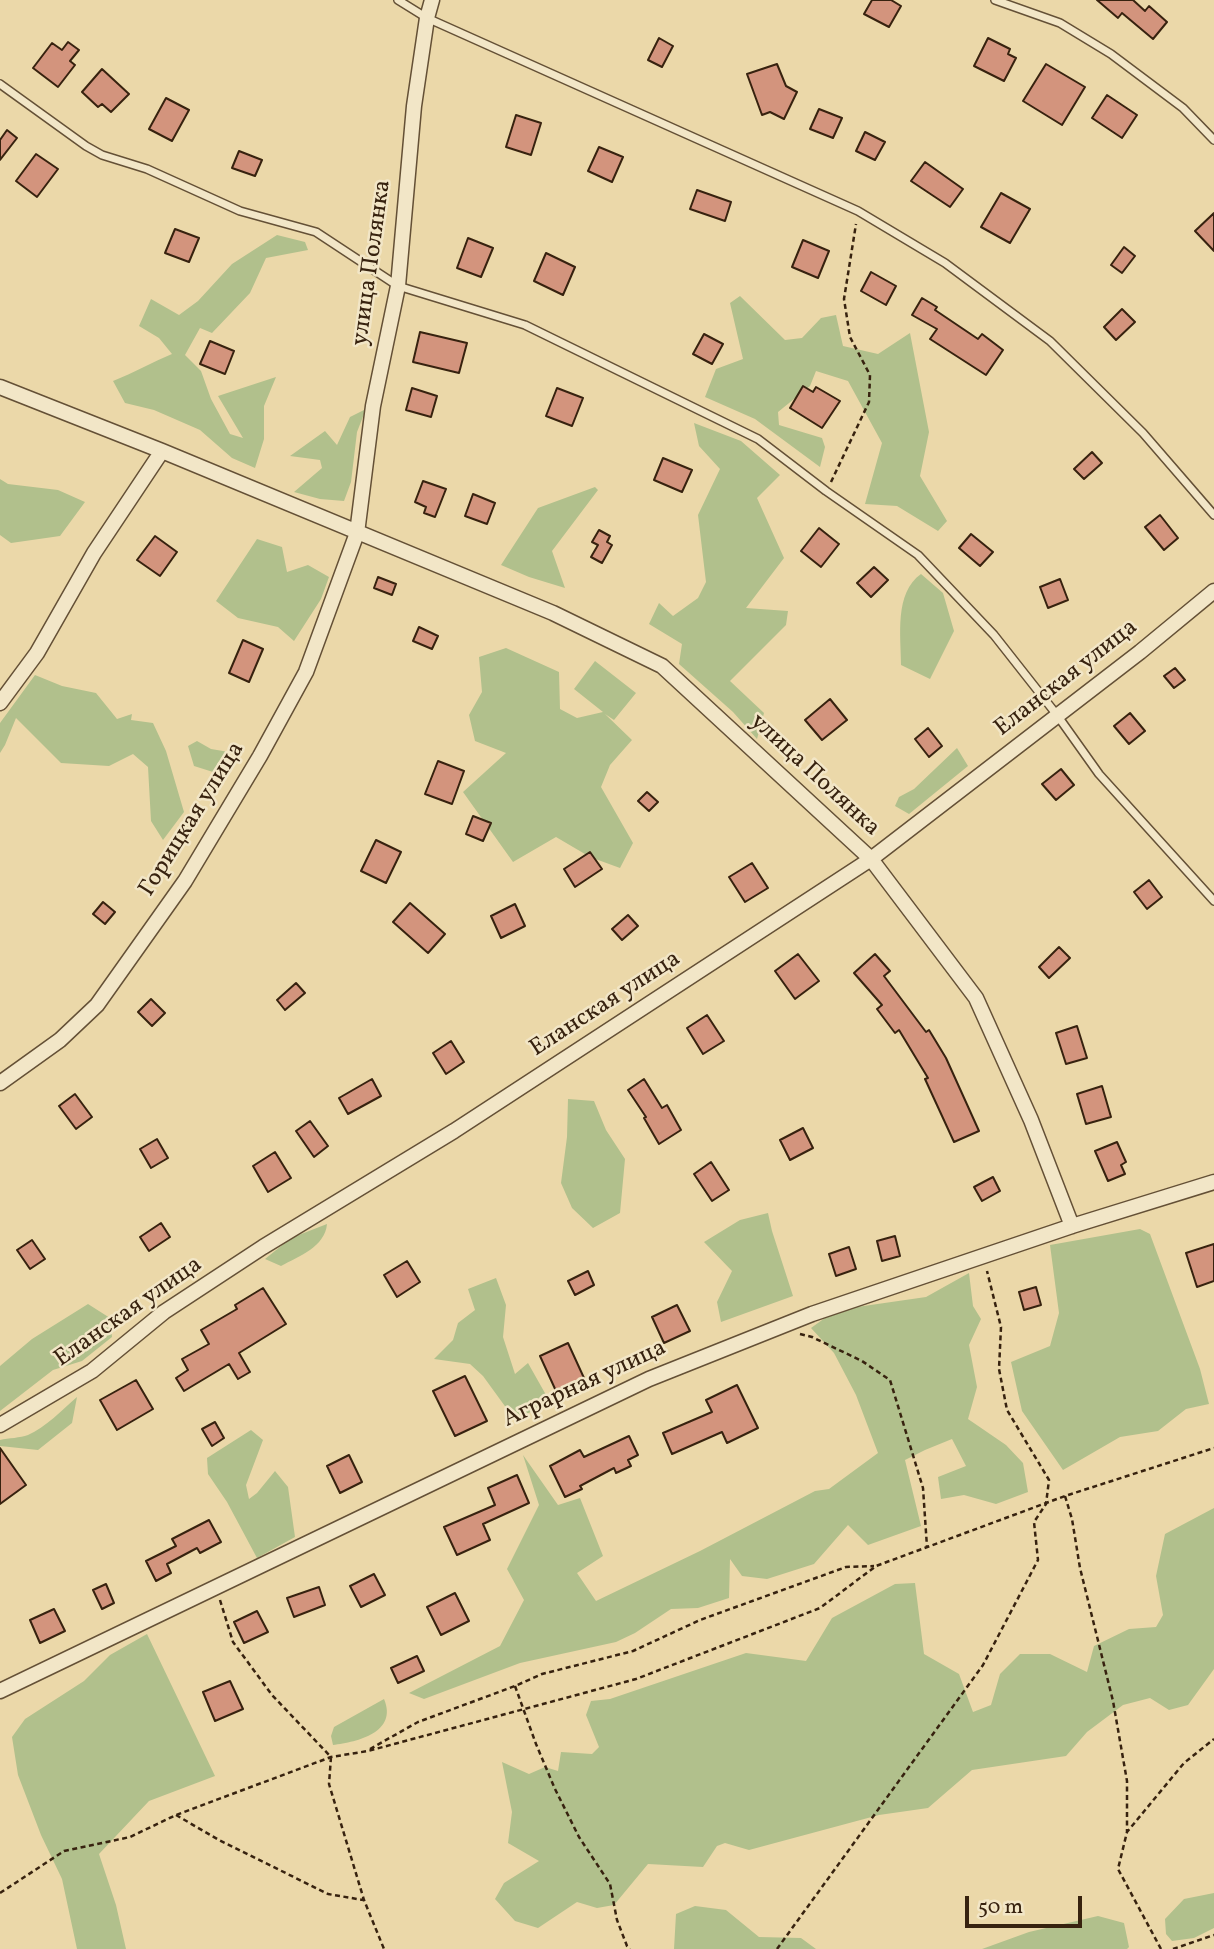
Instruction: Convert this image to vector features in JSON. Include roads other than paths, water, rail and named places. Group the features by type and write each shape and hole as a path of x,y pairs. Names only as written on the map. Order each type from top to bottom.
{"street":[{"name":"улица Полянка","path":"357,533 373,406 398,286 414,106 432,0"},
{"name":"улица Полянка","path":"0,387 553,613 662,666 870,859 976,998 1031,1120 1072,1227"},
{"path":"0,703 37,653 94,553 162,451"},
{"name":"Горицкая улица","path":"0,1083 60,1040 97,1005 185,881 260,756 306,672 357,533"},
{"name":"Еланская улица","path":"0,1425 92,1371 164,1312 263,1247 454,1131 870,859 1214,592"},
{"name":"Аграрная улица","path":"0,1691 649,1379 812,1314 1214,1182"}],"lane":[{"path":"398,0 427,18 858,211 945,263 1050,341 1143,433 1214,515"},
{"path":"995,0 1060,23 1111,54 1183,108 1214,140"},
{"path":"0,84 102,155 147,169 240,211 316,232 398,286 537,331 758,439 826,492 918,555 994,635 1058,715 1100,774 1214,901"}]}
